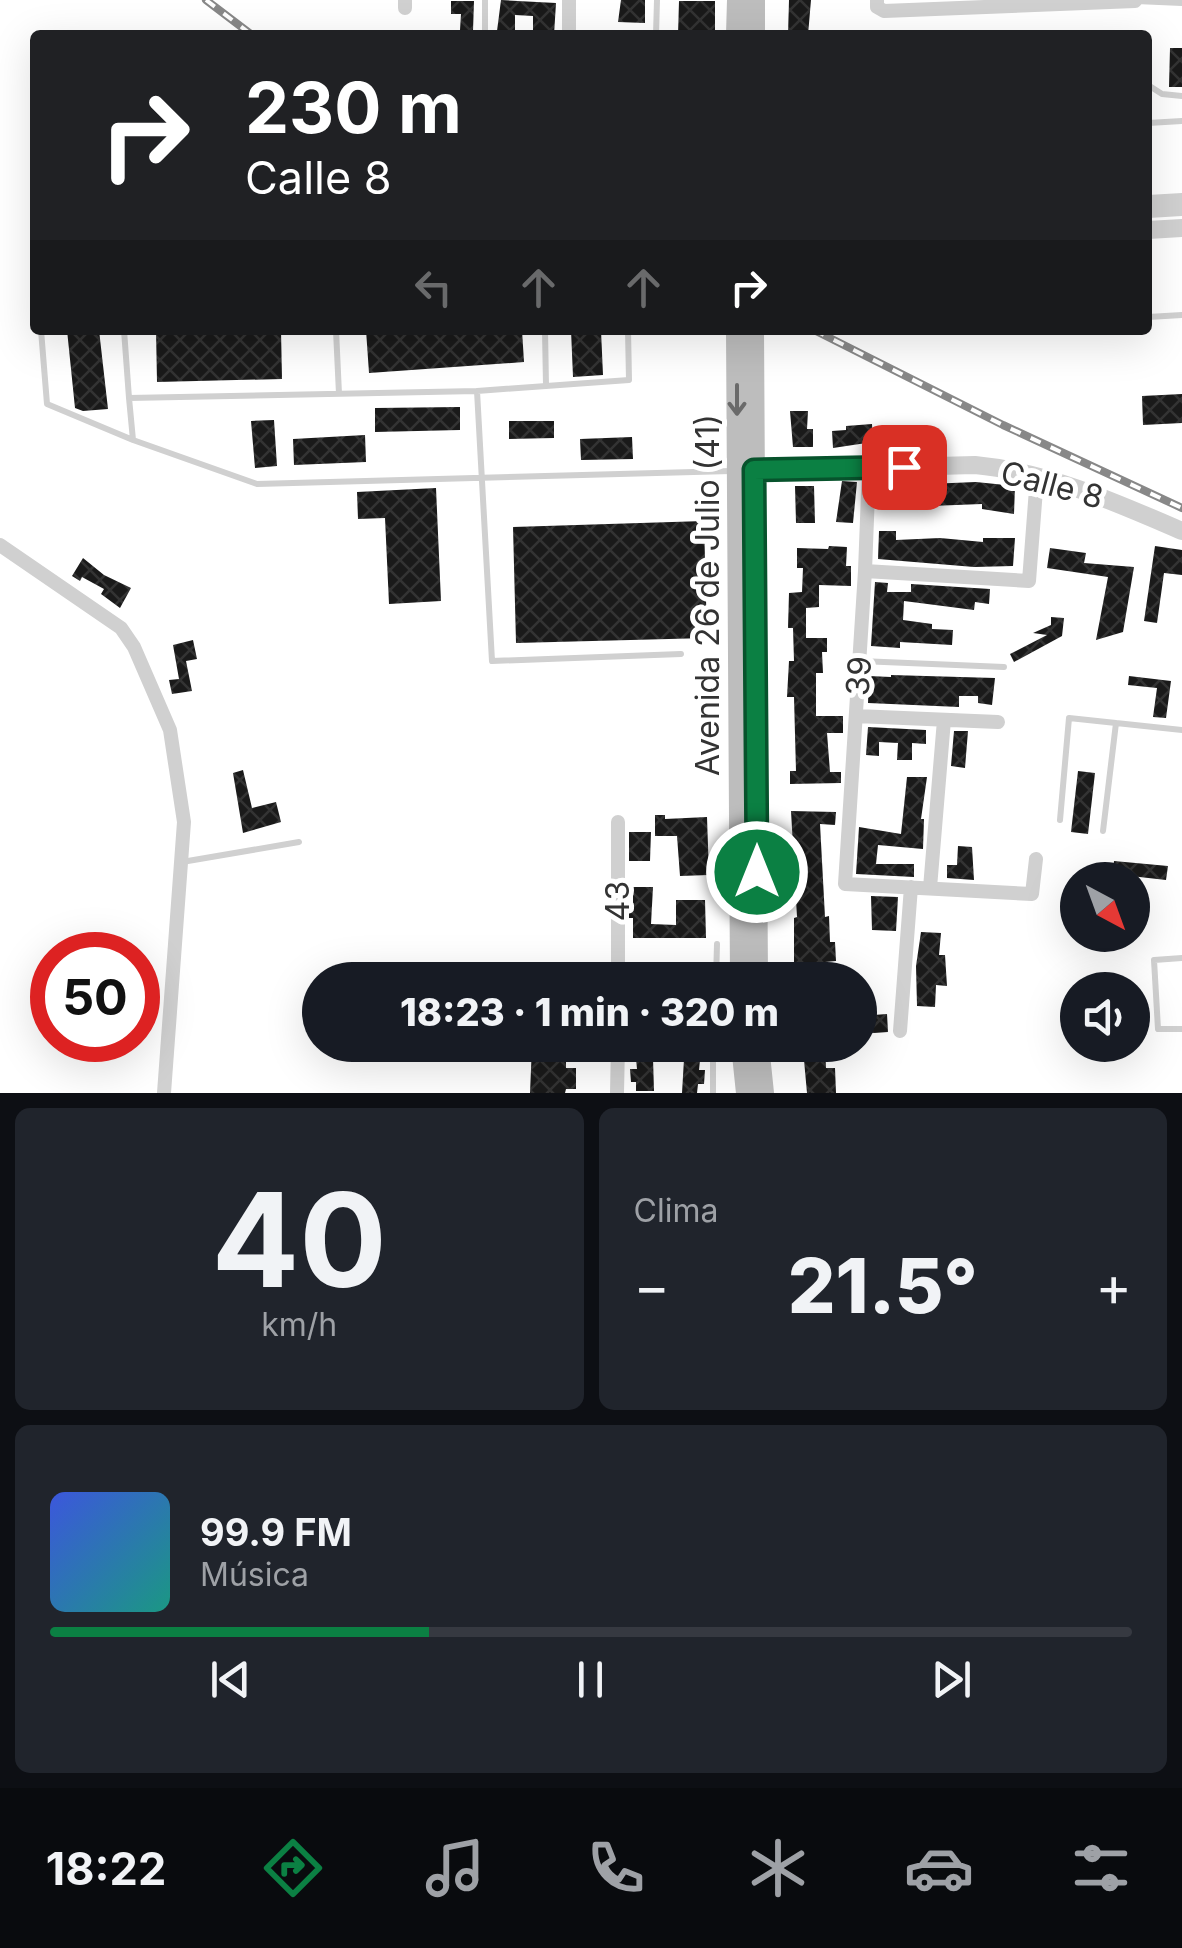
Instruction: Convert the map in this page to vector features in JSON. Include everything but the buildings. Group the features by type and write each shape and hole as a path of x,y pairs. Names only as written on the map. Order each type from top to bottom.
{"main road":[{"path":"736,0 736,30"},
{"path":"755,0 755,30"},
{"name":"Avenida 26 de Julio (41)","path":"736,335 746,471 758,962"},
{"name":"Avenida 26 de Julio (41)","path":"740,962 746,471 754,335"},
{"path":"742,1062 746,1093"},
{"path":"761,1062 764,1093"}],"street":[{"path":"569,30 570,0"},
{"path":"879,5 1135,1"},
{"path":"1152,209 1182,207"},
{"path":"1152,230 1182,228"},
{"name":"Calle 8","path":"746,471 975,466 1013,469 1109,499 1182,530"},
{"name":"39","path":"869,467 866,571 844,884 911,887"},
{"path":"866,571 1029,581 1037,476"},
{"path":"0,545 120,628 134,647 170,730 184,822 164,1093"},
{"path":"856,716 998,722"},
{"path":"930,888 944,720"},
{"name":"43","path":"618,822 618,962"},
{"path":"900,1030 911,887 1032,894 1036,859"},
{"path":"618,1062 618,1093"}],"lane":[{"path":"485,0 485,30"},
{"path":"656,30 657,0"},
{"path":"1135,1 1182,3"},
{"path":"1152,88 1162,94 1182,96"},
{"path":"1152,122 1182,121"},
{"path":"1152,198 1182,196"},
{"path":"1152,317 1182,315"},
{"path":"41,335 47,404 133,440 257,484 746,471"},
{"path":"124,335 133,440"},
{"path":"336,335 339,394"},
{"path":"544,335 546,386"},
{"path":"129,398 477,391 629,380 628,335"},
{"path":"477,391 492,661 680,654"},
{"path":"860,662 1004,668"},
{"path":"1060,820 1069,718 1182,730"},
{"path":"1103,831 1116,724"},
{"path":"181,862 299,842"},
{"path":"716,962 717,944"},
{"path":"1182,958 1154,960 1158,1028 1182,1029"},
{"path":"713,1062 713,1093"}],"railway":[{"path":"206,0 245,30"},
{"path":"824,335 1003,425 1182,508"}],"route":[{"path":"757,872 754,470 904,467"}]}
